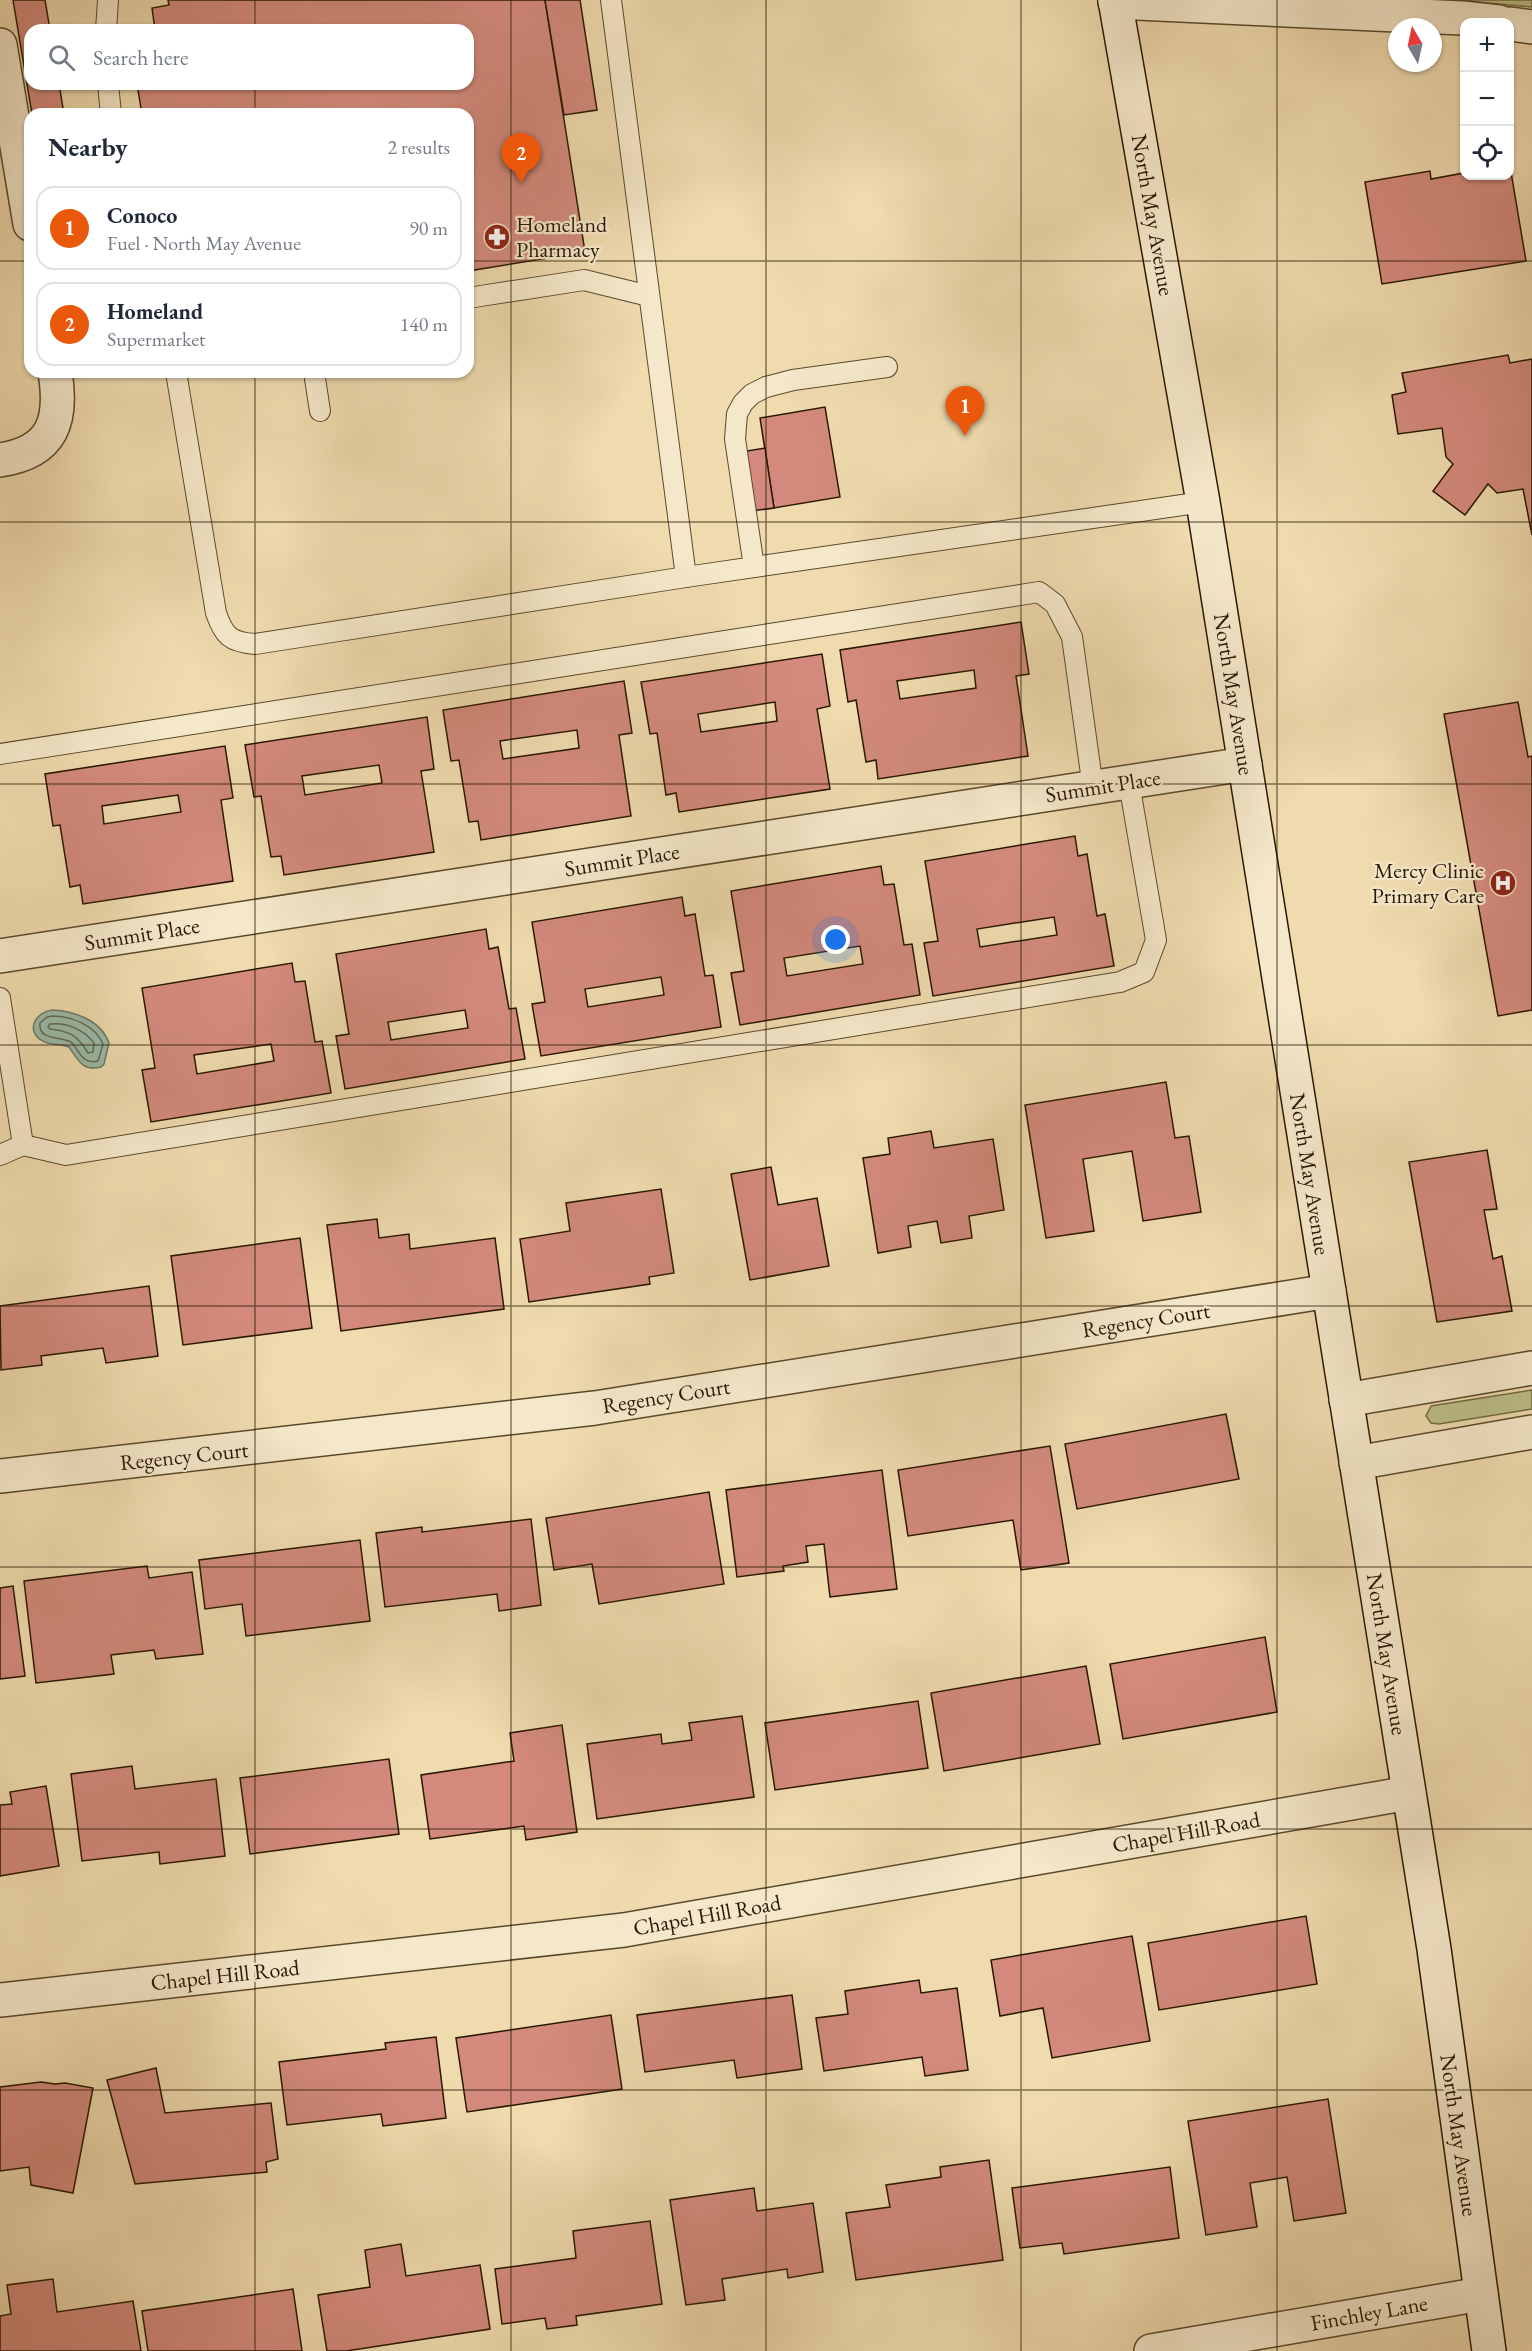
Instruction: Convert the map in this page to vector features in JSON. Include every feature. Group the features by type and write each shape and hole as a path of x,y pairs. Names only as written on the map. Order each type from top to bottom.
{"street":[{"path":"1115,1 1462,18"},
{"name":"North May Avenue","path":"1115,1 1203,502 1434,1949 1489,2351"},
{"path":"1514,25 1532,27"},
{"path":"0,45 24,188"},
{"path":"0,460 14,458 37,449 50,434 57,414 56,378"},
{"name":"Summit Place","path":"0,956 1245,764"},
{"name":"Regency Court","path":"0,1476 595,1408 1329,1291"},
{"path":"1346,1401 1532,1368"},
{"path":"1356,1463 1532,1432"},
{"name":"Chapel Hill Road","path":"0,2000 624,1930 1408,1793"},
{"name":"Finchley Lane","path":"1151,2351 1481,2294"}],"lane":[{"path":"106,24 108,0"},
{"path":"611,0 686,577"},
{"path":"109,90 110,108"},
{"path":"474,297 584,280 650,296"},
{"path":"754,567 735,438 736,414 743,403 752,394 766,387 793,380 887,367"},
{"path":"177,378 216,613 222,631 238,643 255,644 686,577 1203,502"},
{"path":"315,378 320,411"},
{"path":"0,754 1039,592 1055,604 1072,637 1093,788"},
{"path":"0,1155 23,1145 66,1155 1120,982 1144,972 1156,940 1129,783"},
{"path":"0,998 23,1145"}],"green space":[{"path":"1454,0 1532,0 1532,7"},
{"path":"1532,1390 1532,1409 1439,1424 1431,1423 1426,1416 1431,1406"}],"water":[{"path":"52,1010 69,1012 86,1018 100,1028 109,1043 104,1064 101,1067 85,1066 69,1047 47,1043 36,1036 33,1026 38,1017"}],"building":[{"path":"13,0 45,0 49,24 24,24 24,66"},
{"path":"168,0 545,0 585,252 474,270 474,108 141,108 138,90 474,90 474,24 154,24 152,8 169,5"},
{"path":"545,0 580,0 597,110 564,115"},
{"path":"28,90 60,90 63,108 31,108"},
{"path":"1430,171 1431,179 1460,174 1460,180 1512,180 1526,261 1382,284 1365,182"},
{"path":"1508,355 1510,363 1532,359 1532,535 1523,489 1497,493 1488,484 1465,515 1433,491 1453,464 1446,457 1442,428 1398,434 1392,395 1406,392 1402,373"},
{"path":"825,407 840,497 774,508 760,418"},
{"path":"765,448 774,508 737,513 728,454"},
{"path":"1021,622 1029,674 1016,676 1028,756 878,779 876,760 866,762 856,700 848,702 840,650","holes":["974,670 976,688 900,699 897,681"]},
{"path":"822,654 830,706 817,709 830,789 679,812 676,793 666,795 657,733 650,734 641,682","holes":["775,702 777,721 701,732 698,714"]},
{"path":"624,681 632,733 619,735 631,816 481,840 478,821 469,822 459,760 451,761 443,710","holes":["577,730 579,748 503,759 500,741"]},
{"name":"Mercy Clinic Primary Care","path":"1518,702 1528,757 1532,756 1532,1010 1498,1016 1444,714"},
{"path":"427,717 434,769 421,771 434,852 284,875 281,856 271,857 261,796 254,797 245,745","holes":["379,765 382,783 305,795 302,776"]},
{"path":"225,746 233,798 221,800 233,881 83,904 80,885 70,887 60,825 53,826 45,774","holes":["178,795 181,812 104,824 102,806"]},
{"path":"1075,836 1078,856 1087,854 1097,916 1105,914 1114,966 933,996 924,943 938,941 925,861","holes":["1054,917 1057,935 980,947 977,929"]},
{"path":"881,866 884,885 894,884 904,945 912,944 920,995 740,1025 731,973 744,971 731,891","holes":["860,946 863,964 787,976 784,958"]},
{"path":"682,897 685,916 695,914 705,976 713,975 721,1027 541,1056 532,1004 545,1002 532,922","holes":["661,977 664,995 588,1007 585,989"]},
{"path":"486,929 489,949 498,947 509,1009 516,1008 525,1059 345,1089 336,1036 349,1034 336,954","holes":["465,1010 468,1028 391,1040 388,1022"]},
{"path":"292,963 295,982 305,981 315,1042 322,1041 331,1093 151,1122 142,1070 155,1068 142,988","holes":["271,1044 274,1061 197,1074 194,1055"]},
{"path":"1166,1082 1175,1138 1189,1136 1201,1212 1143,1221 1132,1151 1083,1159 1094,1231 1046,1238 1025,1105"},
{"path":"931,1131 934,1148 993,1139 1004,1210 969,1216 972,1238 941,1243 937,1221 908,1226 911,1247 878,1253 863,1158 890,1154 888,1138"},
{"path":"1487,1150 1497,1209 1484,1210 1493,1259 1502,1256 1512,1311 1437,1322 1409,1162"},
{"path":"771,1167 778,1205 817,1198 829,1266 750,1280 731,1174"},
{"path":"661,1189 674,1273 649,1277 650,1284 529,1302 520,1239 570,1231 566,1203"},
{"path":"377,1219 379,1238 409,1234 410,1249 495,1238 504,1309 341,1331 327,1225"},
{"path":"300,1238 312,1328 183,1345 171,1256"},
{"path":"149,1286 158,1356 106,1363 103,1348 41,1356 42,1365 1,1370 0,1306"},
{"path":"1226,1414 1239,1479 1077,1509 1065,1444"},
{"path":"1050,1446 1069,1563 1021,1570 1013,1520 908,1536 898,1470"},
{"path":"882,1470 897,1589 830,1597 824,1544 806,1546 808,1562 783,1566 784,1571 737,1577 726,1490"},
{"path":"709,1492 724,1584 599,1604 592,1564 554,1570 546,1518"},
{"path":"531,1519 541,1605 499,1611 497,1594 385,1607 376,1533 422,1527 422,1532"},
{"path":"360,1540 370,1621 246,1636 242,1604 205,1609 199,1560"},
{"path":"147,1566 149,1578 192,1572 203,1654 156,1659 154,1650 111,1655 114,1674 36,1683 24,1581"},
{"path":"13,1586 25,1676 0,1679 0,1588"},
{"path":"1265,1637 1277,1712 1123,1739 1110,1664"},
{"path":"1086,1666 1100,1744 944,1771 931,1693"},
{"path":"918,1701 928,1768 775,1790 765,1723"},
{"path":"742,1716 754,1797 597,1819 587,1744 661,1734 662,1744 692,1740 689,1723"},
{"path":"562,1725 577,1832 526,1840 524,1826 430,1839 421,1775 514,1761 510,1733"},
{"path":"389,1759 399,1834 250,1854 240,1778"},
{"path":"132,1766 135,1789 216,1779 225,1856 160,1864 159,1852 82,1861 71,1774"},
{"path":"46,1786 59,1866 0,1876 0,1805 12,1804 10,1792"},
{"path":"1306,1916 1317,1984 1159,2010 1148,1943"},
{"path":"1132,1936 1150,2041 1052,2058 1043,2008 1000,2016 991,1960"},
{"path":"919,1980 921,1993 957,1988 968,2070 925,2076 922,2057 824,2071 816,2018 848,2014 845,1991"},
{"path":"792,1995 802,2069 737,2078 734,2060 645,2072 637,2015"},
{"path":"611,2015 622,2089 467,2112 456,2038"},
{"path":"436,2037 446,2118 383,2126 381,2114 287,2125 279,2062 386,2049 385,2043"},
{"path":"156,2068 165,2113 271,2103 278,2159 266,2162 267,2172 135,2184 107,2080"},
{"path":"41,2082 93,2088 73,2193 31,2185 29,2167 0,2171 0,2087"},
{"path":"1328,2099 1346,2213 1294,2221 1287,2177 1250,2183 1257,2227 1206,2235 1188,2121"},
{"path":"989,2160 1003,2260 856,2280 846,2213 890,2207 886,2185 941,2177 940,2167"},
{"path":"1170,2167 1179,2238 1064,2254 1062,2243 1020,2248 1012,2188"},
{"path":"754,2188 757,2211 813,2203 823,2272 788,2278 787,2269 722,2279 725,2300 686,2305 670,2200"},
{"path":"650,2221 662,2304 576,2316 577,2325 547,2329 545,2318 502,2324 495,2269 576,2258 573,2231"},
{"path":"401,2244 406,2276 480,2265 490,2329 346,2351 327,2351 318,2295 370,2287 365,2250"},
{"path":"53,2279 57,2312 133,2301 141,2351 0,2351 0,2316 11,2314 7,2285"},
{"path":"293,2289 302,2351 148,2351 142,2311"}],"place":[{"name":"Homeland","path":"521,183"},
{"name":"Homeland Pharmacy","path":"497,237"},
{"name":"Conoco","path":"965,436"},
{"name":"Mercy Clinic Primary Care","path":"1503,883"}]}
